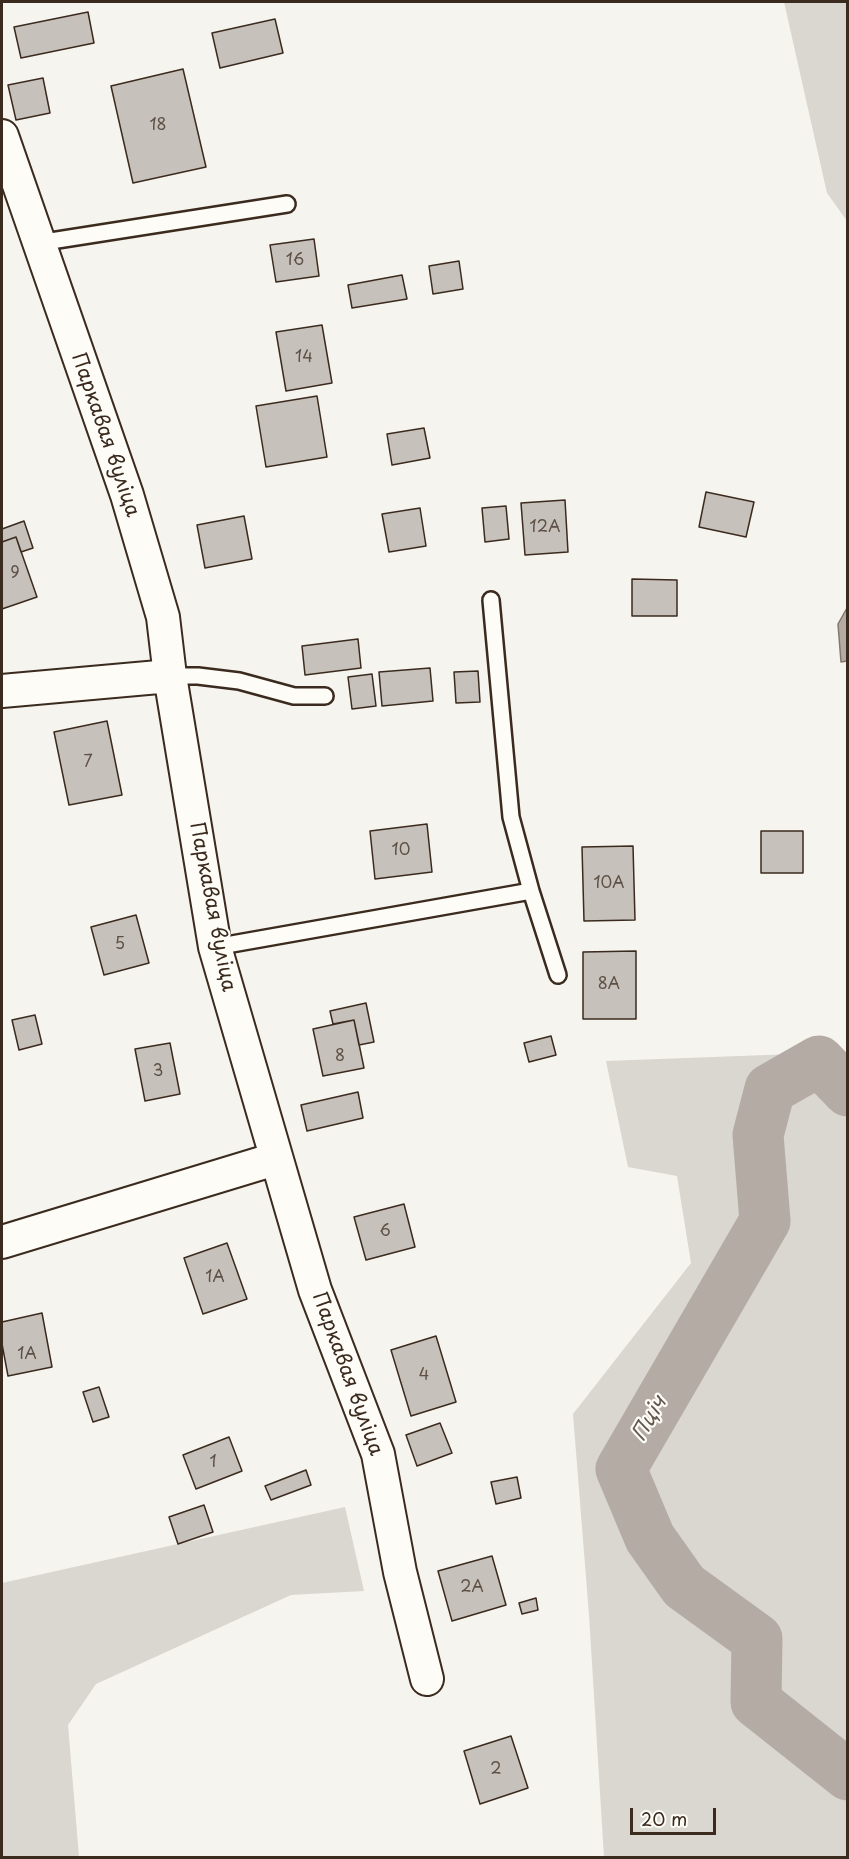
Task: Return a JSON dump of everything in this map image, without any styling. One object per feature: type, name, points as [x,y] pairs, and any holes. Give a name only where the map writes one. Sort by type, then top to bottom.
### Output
[{"type":"street","name":"Паркавая вуліца","points":[[2,136],[127,495],[163,617],[170,676],[215,947],[315,1290],[378,1454],[400,1572],[428,1678]]},
{"type":"street","points":[[2,691],[170,676]]},
{"type":"street","points":[[2,1242],[275,1159]]},
{"type":"lane","points":[[38,243],[287,204]]},
{"type":"lane","points":[[491,600],[511,817],[531,891],[558,975]]},
{"type":"lane","points":[[170,676],[198,676],[239,681],[294,696],[325,696]]},
{"type":"lane","points":[[215,947],[531,891]]},
{"type":"shaded area","points":[[784,2],[847,2],[847,221],[827,193]]},
{"type":"shaded area","points":[[847,608],[847,661],[841,662],[838,624]]},
{"type":"shaded area","points":[[847,1052],[847,1857],[604,1857],[589,1615],[573,1414],[691,1263],[677,1176],[628,1167],[606,1061]]},
{"type":"shaded area","points":[[345,1507],[364,1591],[291,1595],[96,1684],[68,1725],[79,1857],[2,1857],[2,1583]]},
{"type":"building","points":[[88,12],[94,43],[21,58],[14,27]]},
{"type":"building","points":[[275,19],[283,53],[220,68],[212,33]]},
{"type":"building","points":[[183,69],[206,167],[133,183],[111,86]]},
{"type":"building","points":[[43,78],[50,113],[16,120],[8,85]]},
{"type":"building","points":[[314,239],[319,276],[276,282],[270,245]]},
{"type":"building","points":[[459,261],[463,289],[433,294],[429,266]]},
{"type":"building","points":[[402,275],[407,299],[352,308],[348,285]]},
{"type":"building","points":[[322,325],[332,383],[286,391],[276,332]]},
{"type":"building","points":[[317,396],[327,457],[266,467],[256,406]]},
{"type":"building","points":[[424,428],[430,458],[392,465],[387,434]]},
{"type":"building","points":[[706,492],[754,502],[746,537],[699,527]]},
{"type":"building","points":[[565,500],[568,552],[525,555],[521,503]]},
{"type":"building","points":[[506,506],[509,539],[485,542],[482,508]]},
{"type":"building","points":[[420,508],[426,546],[389,552],[382,514]]},
{"type":"building","points":[[244,516],[252,559],[205,568],[197,525]]},
{"type":"building","points":[[24,521],[33,548],[21,552],[16,537],[2,542],[2,529]]},
{"type":"building","points":[[16,537],[37,597],[2,609],[2,542]]},
{"type":"building","points":[[632,579],[677,580],[677,616],[632,616]]},
{"type":"building","points":[[358,639],[361,668],[305,675],[302,646]]},
{"type":"building","points":[[430,668],[433,701],[382,706],[379,672]]},
{"type":"building","points":[[478,671],[480,702],[456,703],[454,672]]},
{"type":"building","points":[[372,674],[376,706],[352,709],[348,677]]},
{"type":"building","points":[[107,721],[122,795],[69,805],[54,732]]},
{"type":"building","points":[[427,824],[432,872],[375,879],[370,831]]},
{"type":"building","points":[[761,831],[803,831],[803,873],[761,873]]},
{"type":"building","points":[[633,846],[635,920],[584,921],[582,847]]},
{"type":"building","points":[[136,915],[149,963],[104,975],[91,927]]},
{"type":"building","points":[[636,951],[636,1019],[583,1019],[583,952]]},
{"type":"building","points":[[366,1003],[374,1042],[359,1045],[354,1020],[333,1024],[330,1011]]},
{"type":"building","points":[[35,1015],[42,1044],[19,1050],[12,1020]]},
{"type":"building","points":[[354,1020],[364,1068],[323,1076],[313,1029]]},
{"type":"building","points":[[551,1036],[556,1055],[529,1062],[524,1043]]},
{"type":"building","points":[[170,1043],[180,1094],[145,1101],[135,1049]]},
{"type":"building","points":[[358,1092],[363,1118],[307,1131],[301,1105]]},
{"type":"building","points":[[404,1204],[415,1247],[366,1260],[354,1217]]},
{"type":"building","points":[[227,1243],[247,1299],[203,1314],[184,1258]]},
{"type":"building","points":[[42,1313],[52,1367],[8,1376],[2,1344],[2,1322]]},
{"type":"building","points":[[436,1336],[456,1402],[411,1416],[391,1350]]},
{"type":"building","points":[[99,1387],[109,1417],[93,1422],[83,1392]]},
{"type":"building","points":[[440,1423],[452,1453],[417,1466],[406,1435]]},
{"type":"building","points":[[229,1437],[242,1471],[196,1489],[183,1455]]},
{"type":"building","points":[[306,1470],[311,1485],[271,1500],[265,1486]]},
{"type":"building","points":[[517,1477],[521,1498],[496,1504],[491,1482]]},
{"type":"building","points":[[204,1505],[213,1532],[178,1544],[169,1517]]},
{"type":"building","points":[[492,1556],[506,1605],[452,1621],[438,1571]]},
{"type":"building","points":[[536,1598],[538,1610],[522,1614],[519,1603]]},
{"type":"building","points":[[511,1736],[528,1788],[480,1804],[464,1751]]},
{"type":"waterway","name":"Пціч","points":[[848,1091],[819,1061],[770,1089],[758,1135],[765,1221],[621,1469],[650,1538],[684,1586],[757,1639],[756,1702],[848,1775]]}]
